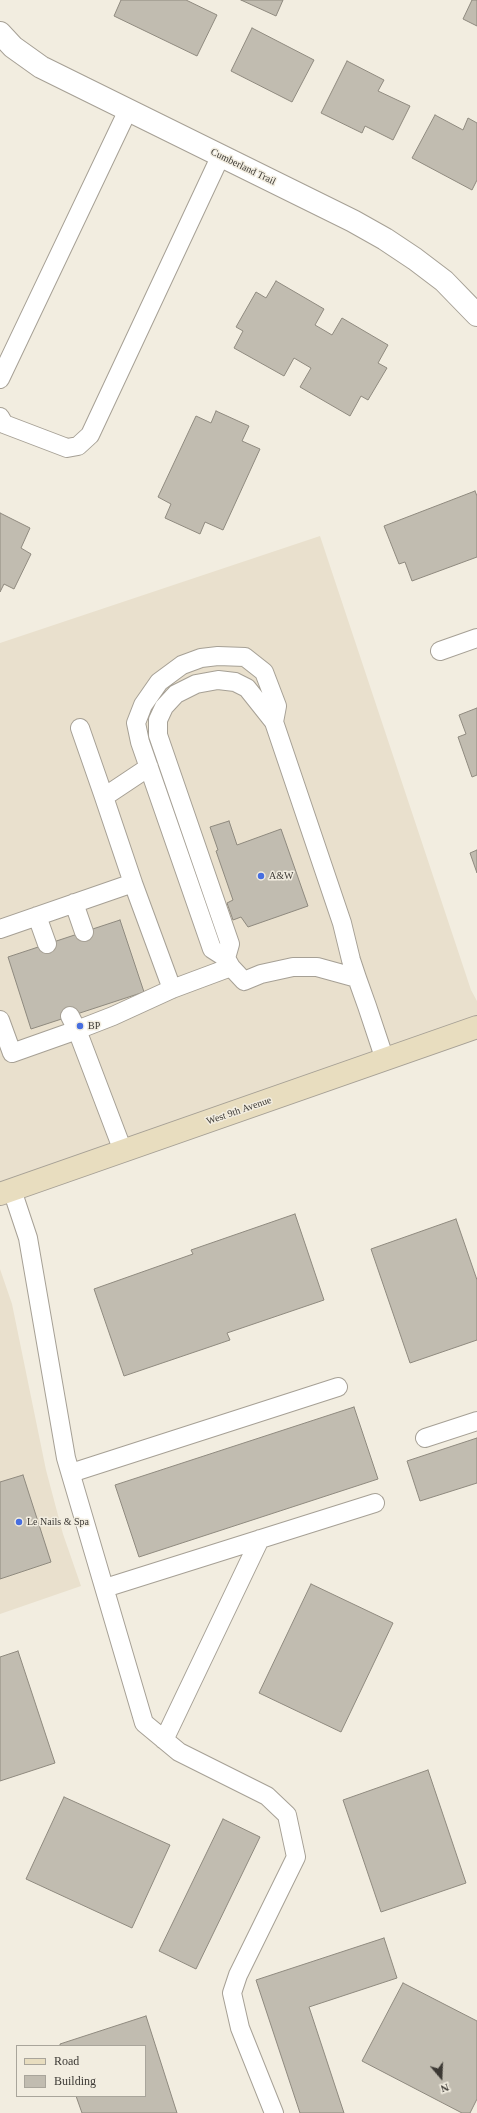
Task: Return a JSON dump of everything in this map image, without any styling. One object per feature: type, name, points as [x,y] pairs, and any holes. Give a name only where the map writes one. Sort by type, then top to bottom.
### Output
[{"type":"main road","name":"West 9th Avenue","points":[[6,1192],[477,1027]]},
{"type":"street","name":"Cumberland Trail","points":[[0,33],[13,47],[41,67],[385,239],[415,259],[444,282],[477,315]]},
{"type":"lane","points":[[0,379],[128,110]]},
{"type":"lane","points":[[0,417],[4,424],[66,448],[78,446],[90,434],[221,156]]},
{"type":"lane","points":[[440,651],[477,638]]},
{"type":"lane","points":[[274,722],[277,706],[264,672],[245,657],[218,656],[201,658],[182,665],[159,682],[143,705],[136,723],[149,767],[212,949],[228,962],[244,981],[261,974],[293,967],[317,967],[357,978]]},
{"type":"lane","points":[[228,962],[230,944],[158,735],[158,720],[164,707],[176,694],[196,684],[218,680],[234,682],[247,688],[274,722],[342,923],[351,960],[384,1060]]},
{"type":"lane","points":[[80,728],[133,883],[172,989]]},
{"type":"lane","points":[[104,797],[149,767]]},
{"type":"lane","points":[[0,929],[133,883]]},
{"type":"lane","points":[[74,903],[84,932]]},
{"type":"lane","points":[[37,916],[47,944]]},
{"type":"lane","points":[[0,1020],[12,1053],[74,1023],[172,989],[228,962]]},
{"type":"lane","points":[[74,1023],[123,1151]]},
{"type":"lane","points":[[6,1192],[28,1238],[66,1458],[144,1723],[179,1752],[267,1796],[287,1815],[296,1857],[238,1975],[232,1993],[240,2028],[274,2113]]},
{"type":"lane","points":[[71,1473],[338,1387]]},
{"type":"lane","points":[[425,1438],[477,1421]]},
{"type":"lane","points":[[105,1588],[375,1503]]},
{"type":"lane","points":[[164,1740],[260,1539]]},
{"type":"shaded area","points":[[320,536],[471,990],[477,1001],[477,1027],[0,1194],[0,643]]},
{"type":"shaded area","points":[[0,1269],[12,1304],[46,1470],[63,1534],[81,1586],[0,1614]]},
{"type":"building","points":[[121,0],[186,0],[217,15],[197,56],[114,16]]},
{"type":"building","points":[[241,0],[283,0],[276,16]]},
{"type":"building","points":[[472,0],[477,0],[477,26],[463,19]]},
{"type":"building","points":[[252,28],[314,60],[292,102],[231,71]]},
{"type":"building","points":[[347,61],[384,80],[378,91],[410,106],[393,140],[365,126],[362,133],[321,113]]},
{"type":"building","points":[[435,115],[463,130],[468,118],[477,123],[477,180],[472,190],[412,158]]},
{"type":"building","points":[[276,281],[324,309],[315,325],[332,335],[342,318],[388,345],[378,363],[387,368],[368,400],[361,396],[350,416],[300,387],[311,368],[294,358],[284,376],[234,348],[243,331],[236,327],[256,292],[266,298]]},
{"type":"building","points":[[216,411],[249,426],[242,441],[260,449],[223,530],[205,522],[200,534],[165,518],[171,504],[158,497],[196,416],[211,423]]},
{"type":"building","points":[[475,491],[477,496],[477,557],[412,581],[405,562],[399,564],[384,526]]},
{"type":"building","points":[[0,513],[30,528],[21,548],[31,554],[14,589],[4,584],[0,592]]},
{"type":"building","points":[[477,708],[477,775],[472,777],[458,737],[466,734],[459,715]]},
{"type":"building","name":"A&W","points":[[229,821],[237,845],[281,829],[308,906],[248,927],[241,917],[233,920],[227,903],[233,900],[216,851],[218,850],[210,827]]},
{"type":"building","points":[[477,850],[477,873],[470,853]]},
{"type":"building","points":[[120,920],[144,992],[31,1029],[8,957]]},
{"type":"building","points":[[295,1214],[324,1300],[227,1333],[230,1340],[124,1376],[94,1289],[193,1254],[191,1250]]},
{"type":"building","points":[[456,1219],[477,1280],[477,1340],[410,1363],[371,1249]]},
{"type":"building","points":[[354,1407],[378,1479],[139,1557],[115,1485]]},
{"type":"building","points":[[477,1438],[477,1483],[420,1501],[407,1461]]},
{"type":"building","name":"Le Nails & Spa","points":[[23,1475],[51,1562],[0,1579],[0,1482]]},
{"type":"building","points":[[311,1584],[393,1623],[341,1732],[259,1693]]},
{"type":"building","points":[[18,1651],[55,1763],[0,1781],[0,1657]]},
{"type":"building","points":[[428,1770],[466,1883],[381,1912],[343,1800]]},
{"type":"building","points":[[64,1797],[170,1845],[132,1928],[26,1879]]},
{"type":"building","points":[[223,1819],[260,1837],[196,1969],[159,1951]]},
{"type":"building","points":[[384,1938],[397,1978],[309,2007],[344,2113],[300,2113],[256,1980]]},
{"type":"building","points":[[403,1983],[477,2021],[477,2099],[470,2113],[462,2113],[362,2061]]},
{"type":"building","points":[[146,2016],[177,2113],[82,2113],[76,2097],[146,2097],[146,2045],[60,2044]]},
{"type":"place","name":"A&W","points":[[261,876]]},
{"type":"place","name":"BP","points":[[80,1026]]},
{"type":"place","name":"Le Nails & Spa","points":[[19,1522]]}]
